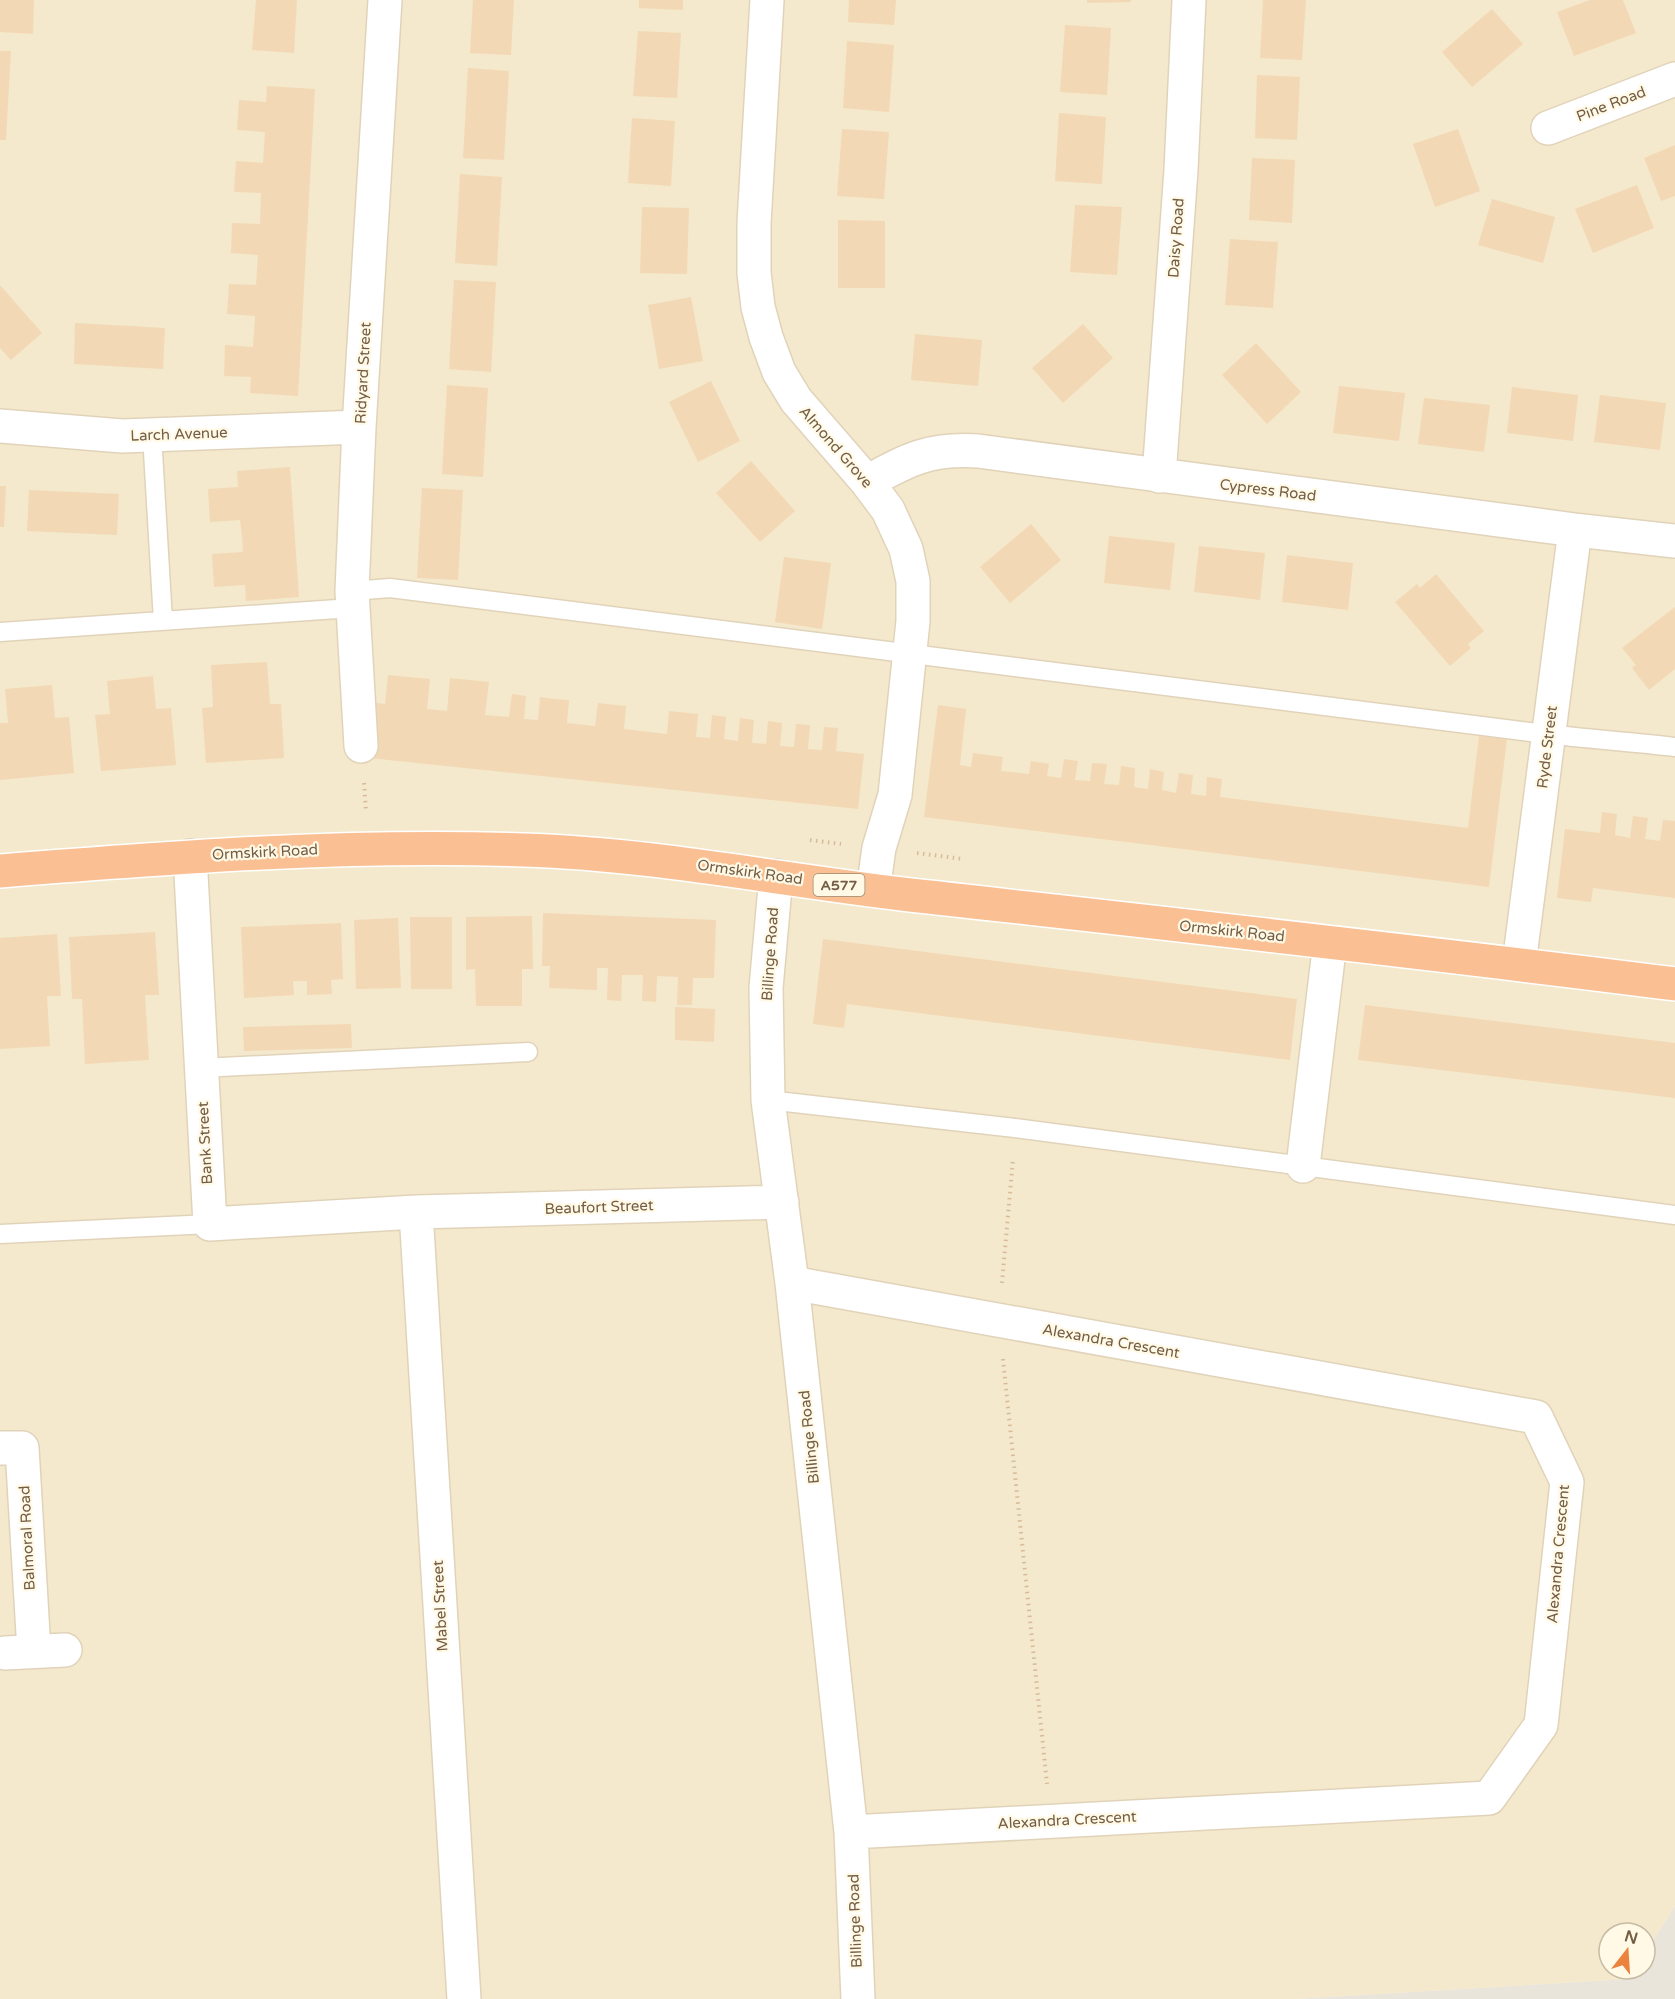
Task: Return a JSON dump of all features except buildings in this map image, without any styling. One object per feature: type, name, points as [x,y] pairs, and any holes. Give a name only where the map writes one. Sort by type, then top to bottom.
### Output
[{"type":"highway","name":"Ormskirk Road","points":[[0,870],[272,851],[424,847],[528,850],[659,860],[873,890],[1675,984]]},
{"type":"street","name":"Ridyard Street","points":[[361,746],[352,600],[359,428],[385,0]]},
{"type":"street","name":"Almond Grove","points":[[767,0],[754,223],[754,273],[758,307],[779,372],[796,400],[867,482],[888,510],[906,549],[913,581],[913,621],[895,795],[879,848],[873,890]]},
{"type":"street","name":"Daisy Road","points":[[1159,476],[1181,170],[1189,0]]},
{"type":"street","name":"Pine Road","points":[[1548,128],[1675,79]]},
{"type":"street","name":"Larch Avenue","points":[[0,426],[122,436],[359,428]]},
{"type":"street","name":"Cypress Road","points":[[867,482],[902,463],[940,451],[958,450],[1675,541]]},
{"type":"street","name":"Ryde Street","points":[[1519,964],[1575,530]]},
{"type":"street","name":"Bank Street","points":[[190,856],[210,1224]]},
{"type":"street","name":"Billinge Road","points":[[776,876],[766,988],[768,1100],[792,1283],[851,1832],[858,1999]]},
{"type":"street","points":[[1303,1166],[1330,942]]},
{"type":"street","name":"Beaufort Street","points":[[416,1212],[782,1202]]},
{"type":"street","points":[[210,1224],[416,1212]]},
{"type":"street","name":"Mabel Street","points":[[416,1212],[464,1999]]},
{"type":"street","name":"Alexandra Crescent","points":[[792,1283],[1536,1417],[1567,1482],[1541,1725],[1489,1798],[851,1832]]},
{"type":"street","name":"Balmoral Road","points":[[0,1448],[22,1448],[34,1651]]},
{"type":"lane","points":[[152,435],[163,621]]},
{"type":"lane","points":[[0,632],[163,621],[352,600],[390,588],[909,656],[1441,719],[1549,734],[1675,747]]},
{"type":"lane","points":[[201,1068],[528,1052]]},
{"type":"lane","points":[[768,1100],[1016,1128],[1675,1215]]},
{"type":"lane","points":[[0,1234],[210,1224]]},
{"type":"path","points":[[1016,1128],[999,1321],[1051,1821]]},
{"type":"shaded area","points":[[0,0],[1675,0],[1675,1906],[1657,1934],[1657,1921],[1597,1921],[1597,1981],[1294,1999],[0,1999]]},
{"type":"shaded area","points":[[1675,1906],[1675,1999],[1294,1999],[1597,1981],[1657,1981],[1657,1934]]}]
